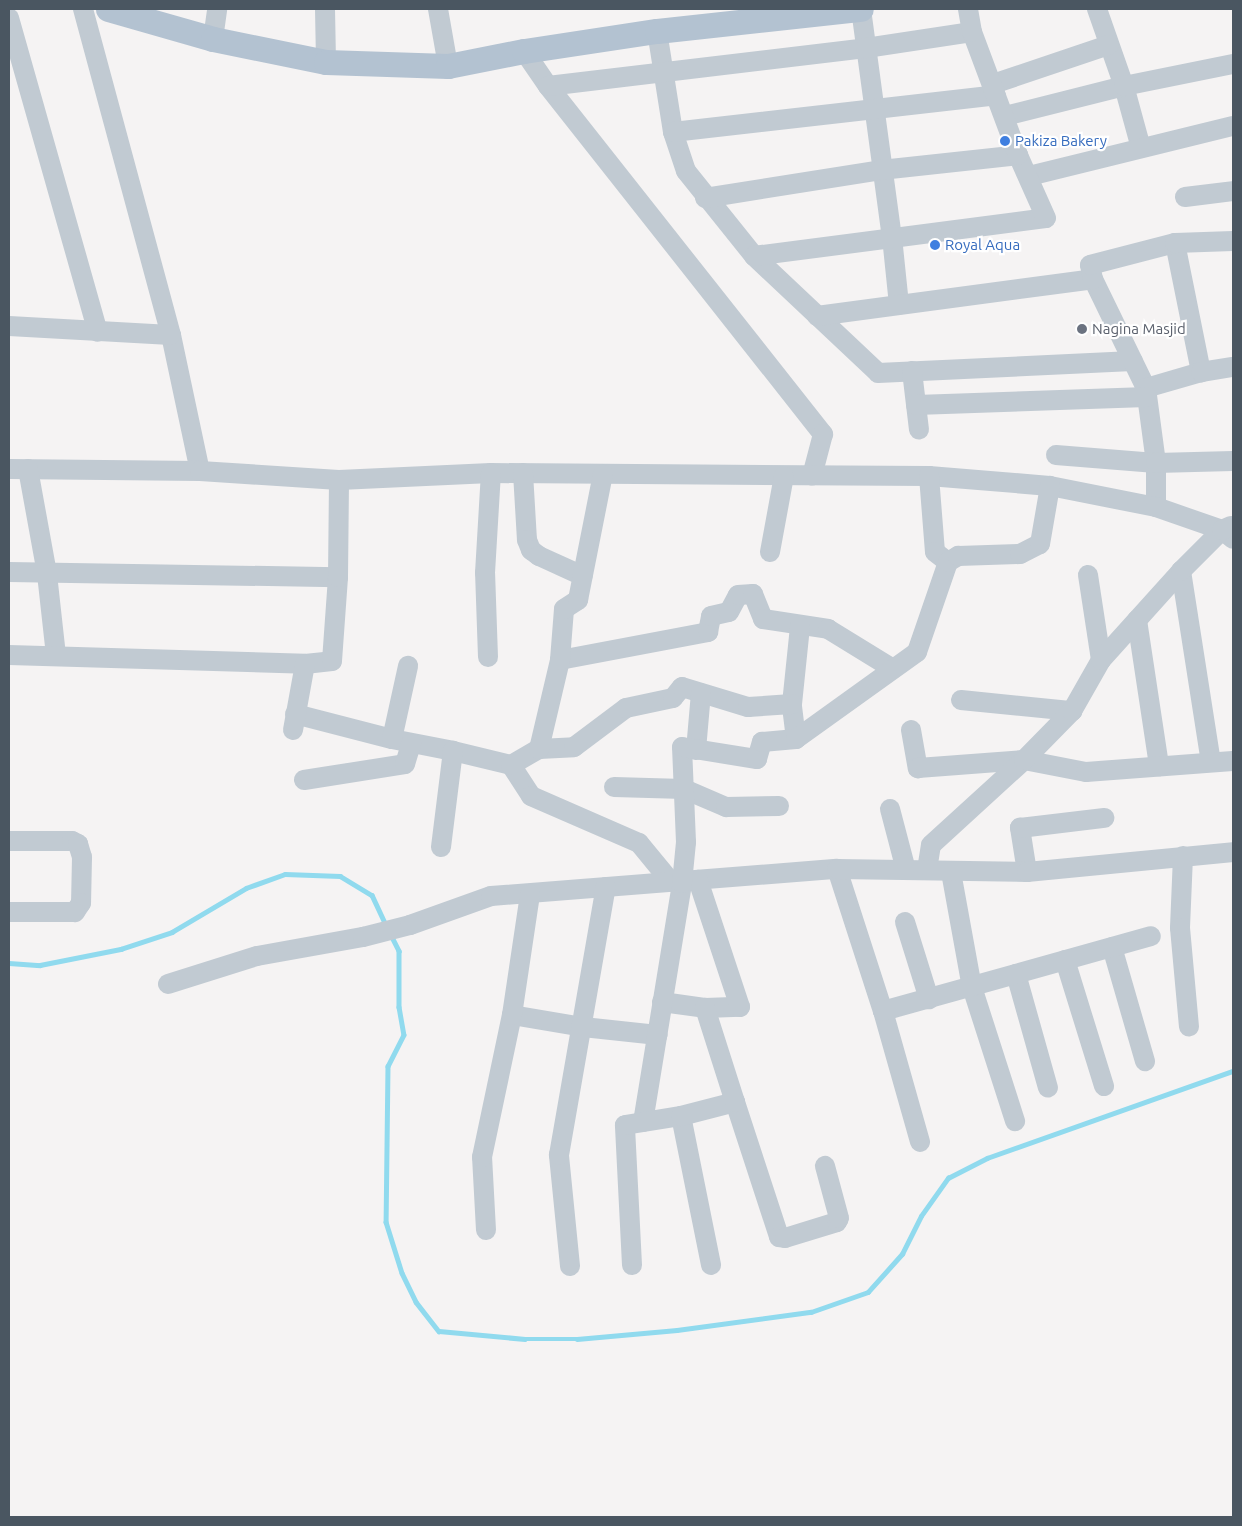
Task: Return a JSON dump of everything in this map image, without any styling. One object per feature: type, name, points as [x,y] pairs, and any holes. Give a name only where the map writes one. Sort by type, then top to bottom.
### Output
[{"type":"main road","points":[[118,10],[213,39],[326,62],[448,66],[524,51],[657,31],[709,17],[861,9]]},
{"type":"street","points":[[83,9],[171,334],[200,471]]},
{"type":"street","points":[[213,39],[217,9]]},
{"type":"street","points":[[325,9],[326,62]]},
{"type":"street","points":[[438,9],[448,66]]},
{"type":"street","points":[[861,9],[881,170],[892,237],[899,305]]},
{"type":"street","points":[[754,256],[1046,218],[1018,154],[972,32],[968,9]]},
{"type":"street","points":[[1097,9],[1124,86],[1142,148]]},
{"type":"street","points":[[9,18],[98,332]]},
{"type":"street","points":[[657,31],[673,132],[686,171],[754,256],[878,372],[1133,362]]},
{"type":"street","points":[[548,86],[866,48],[972,32]]},
{"type":"street","points":[[673,132],[874,108],[994,89],[1109,45]]},
{"type":"street","points":[[524,51],[548,86],[823,434],[812,476]]},
{"type":"street","points":[[1005,116],[1124,86],[1233,64]]},
{"type":"street","points":[[1029,176],[1233,126]]},
{"type":"street","points":[[706,198],[881,170],[1018,154]]},
{"type":"street","points":[[1185,197],[1233,191]]},
{"type":"street","points":[[1156,507],[1156,463],[1147,393],[1093,279],[1090,265],[1175,243],[1233,241]]},
{"type":"street","points":[[1175,243],[1201,372]]},
{"type":"street","points":[[817,316],[1093,279]]},
{"type":"street","points":[[9,326],[98,332],[171,334]]},
{"type":"street","points":[[916,405],[1147,393],[1201,372],[1233,367]]},
{"type":"street","points":[[912,371],[919,430]]},
{"type":"street","points":[[1056,455],[1156,463],[1233,461]]},
{"type":"street","points":[[56,656],[47,574],[18,469],[200,471],[339,480],[491,474],[929,476],[1050,486],[1156,507],[1230,531]]},
{"type":"street","points":[[488,657],[485,573],[491,474]]},
{"type":"street","points":[[523,474],[527,540],[531,550],[583,576]]},
{"type":"street","points":[[539,749],[560,660],[564,609],[578,600],[603,474]]},
{"type":"street","points":[[770,552],[784,476]]},
{"type":"street","points":[[929,476],[935,552],[948,562]]},
{"type":"street","points":[[9,655],[305,664],[332,661],[338,578],[339,480]]},
{"type":"street","points":[[643,1122],[684,881],[686,842],[682,748],[757,759],[762,742],[796,739],[917,652],[948,562],[958,556],[1020,554],[1040,544],[1050,486]]},
{"type":"street","points":[[927,870],[930,845],[1024,760],[1072,711],[1101,660],[1181,571],[1230,531]]},
{"type":"street","points":[[1181,571],[1211,762]]},
{"type":"street","points":[[9,572],[338,578]]},
{"type":"street","points":[[1088,575],[1101,660]]},
{"type":"street","points":[[560,660],[708,632],[711,616],[729,612],[738,595],[754,594],[763,619],[828,629],[893,669]]},
{"type":"street","points":[[1137,620],[1159,766]]},
{"type":"street","points":[[796,739],[792,704],[800,626]]},
{"type":"street","points":[[305,664],[294,722],[453,751],[511,765],[539,749],[574,748],[626,708],[673,698],[682,687],[748,706],[792,704]]},
{"type":"street","points":[[304,780],[405,764],[401,742],[408,666]]},
{"type":"street","points":[[696,750],[701,693]]},
{"type":"street","points":[[962,700],[1072,711]]},
{"type":"street","points":[[911,730],[918,768],[1024,760],[1086,772],[1233,761]]},
{"type":"street","points":[[441,847],[453,751]]},
{"type":"street","points":[[511,765],[531,796],[639,844],[684,881],[740,1007],[705,1008],[662,1002]]},
{"type":"street","points":[[614,787],[684,789],[726,807],[779,806]]},
{"type":"street","points":[[890,809],[906,870]]},
{"type":"street","points":[[1027,872],[1020,828],[1104,818]]},
{"type":"street","points":[[9,841],[72,841],[78,844],[82,857],[81,903],[76,912],[9,912]]},
{"type":"street","points":[[168,984],[257,956],[405,926],[491,896],[837,870],[1027,872],[1233,852]]},
{"type":"street","points":[[1183,856],[1180,928],[1189,1026]]},
{"type":"street","points":[[837,870],[883,1011],[920,1142]]},
{"type":"street","points":[[951,872],[972,987],[1015,1121]]},
{"type":"street","points":[[570,1266],[560,1155],[606,887]]},
{"type":"street","points":[[486,1230],[482,1157],[512,1015],[530,894]]},
{"type":"street","points":[[905,922],[929,999]]},
{"type":"street","points":[[883,1011],[1151,936]]},
{"type":"street","points":[[1112,947],[1145,1061]]},
{"type":"street","points":[[1065,960],[1104,1086]]},
{"type":"street","points":[[1016,974],[1048,1088]]},
{"type":"street","points":[[705,1008],[779,1237],[784,1238],[837,1222],[839,1218],[825,1166]]},
{"type":"street","points":[[512,1015],[583,1027],[658,1035]]},
{"type":"street","points":[[632,1265],[625,1125],[681,1116],[735,1102]]},
{"type":"street","points":[[681,1116],[711,1265]]},
{"type":"waterway","points":[[9,963],[40,965],[121,949],[172,932],[246,888],[285,874],[340,876],[372,895],[386,925]]},
{"type":"waterway","points":[[391,935],[399,951],[399,1007],[404,1035],[388,1066],[386,1222],[402,1273],[416,1302],[439,1331],[525,1339],[577,1339],[677,1330],[811,1312],[868,1292],[902,1254],[921,1216],[948,1178],[987,1158],[1233,1071]]},
{"type":"place","name":"Pakiza Bakery","points":[[1005,141]]},
{"type":"place","name":"Royal Aqua","points":[[935,245]]},
{"type":"place","name":"Nagina Masjid","points":[[1082,329]]}]
